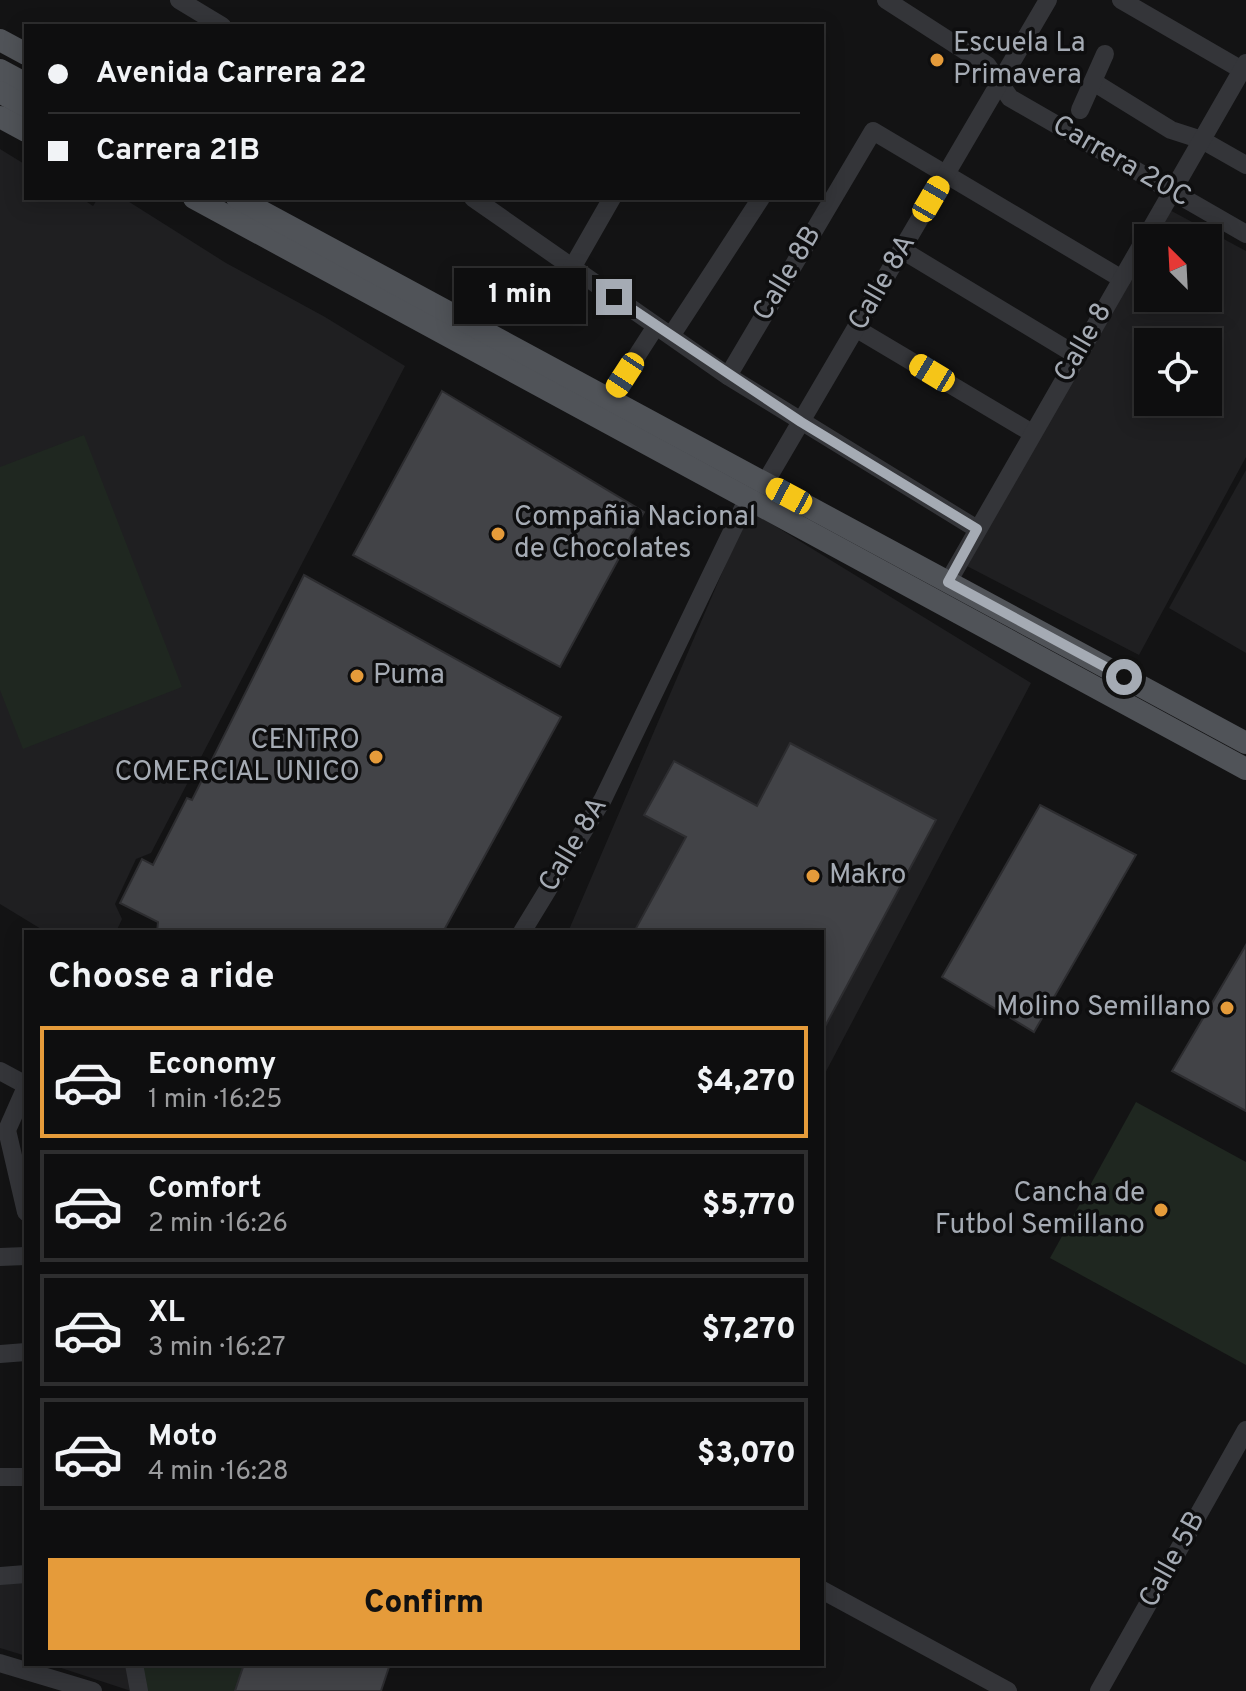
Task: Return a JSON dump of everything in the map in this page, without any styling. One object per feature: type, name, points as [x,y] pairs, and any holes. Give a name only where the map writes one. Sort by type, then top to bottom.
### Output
[{"type":"main road","points":[[0,40],[24,53]]},
{"type":"main road","points":[[0,70],[24,83]]},
{"type":"main road","points":[[0,92],[24,106]]},
{"type":"main road","points":[[0,117],[24,130]]},
{"type":"main road","points":[[198,200],[756,491],[1246,769]]},
{"type":"main road","points":[[241,200],[609,399],[756,491],[948,582],[1246,743]]},
{"type":"street","points":[[179,0],[219,24]]},
{"type":"street","name":"Carrera 20C","points":[[886,0],[987,65],[1010,98],[1246,234]]},
{"type":"street","name":"Calle 8A","points":[[523,930],[603,799],[756,491],[857,329],[1048,0]]},
{"type":"street","points":[[1121,0],[1244,67]]},
{"type":"street","points":[[1080,110],[1095,83],[1105,54]]},
{"type":"street","name":"Calle 8","points":[[948,582],[1244,67]]},
{"type":"street","points":[[1095,83],[1171,130],[1202,140],[1246,165]]},
{"type":"street","name":"Calle 8B","points":[[728,376],[873,131],[946,174]]},
{"type":"street","points":[[946,174],[1122,279]]},
{"type":"street","points":[[476,200],[728,376],[977,529]]},
{"type":"street","points":[[572,268],[611,200]]},
{"type":"street","points":[[609,399],[760,200]]},
{"type":"street","points":[[902,250],[1076,355]]},
{"type":"street","points":[[857,329],[1032,433]]},
{"type":"street","points":[[0,1071],[24,1085]]},
{"type":"street","points":[[24,1090],[4,1129],[6,1156],[24,1206]]},
{"type":"street","points":[[0,1257],[24,1256]]},
{"type":"street","points":[[0,1354],[24,1352]]},
{"type":"street","name":"Calle 5B","points":[[1099,1691],[1246,1430]]},
{"type":"street","points":[[0,1477],[24,1477]]},
{"type":"street","points":[[0,1576],[24,1574]]},
{"type":"street","points":[[824,1591],[1008,1691]]},
{"type":"street","points":[[0,1663],[64,1686],[93,1691]]},
{"type":"street","points":[[134,1666],[139,1691]]},
{"type":"shaded area","points":[[0,149],[24,164],[24,200],[84,200],[93,206],[97,200],[126,200],[226,263],[325,317],[405,366],[151,853],[136,859],[115,904],[122,919],[117,930],[43,930],[0,904]]},
{"type":"shaded area","points":[[1166,208],[1196,224],[1157,224]]},
{"type":"shaded area","points":[[1222,238],[1246,251],[1246,457],[1139,655],[963,564],[1134,265],[1134,312],[1222,312]]},
{"type":"shaded area","points":[[84,435],[182,687],[23,749],[0,690],[0,467]]},
{"type":"shaded area","points":[[1246,470],[1246,653],[1169,608]]},
{"type":"shaded area","points":[[749,510],[1031,683],[824,1075],[824,930],[569,930]]},
{"type":"shaded area","name":"Cancha de Futbol Semillano","points":[[1136,1102],[1246,1162],[1246,1365],[1050,1258]]},
{"type":"shaded area","points":[[24,1573],[24,1655],[0,1648],[0,1574]]},
{"type":"shaded area","points":[[55,1666],[132,1666],[131,1691]]},
{"type":"shaded area","points":[[133,1666],[243,1666],[235,1691],[139,1691]]},
{"type":"building","name":"Compañia Nacional de Chocolates","points":[[442,391],[644,512],[560,667],[353,555]]},
{"type":"building","name":"CENTRO COMERCIAL UNICO","points":[[304,575],[561,717],[444,930],[157,930],[158,922],[120,903],[142,859],[153,865],[187,798],[192,800]]},
{"type":"building","name":"Makro","points":[[790,743],[936,820],[824,1028],[824,930],[635,930],[686,837],[644,815],[674,761],[757,806]]},
{"type":"building","points":[[1040,805],[1136,855],[1034,1032],[942,977]]},
{"type":"building","name":"Molino Semillano","points":[[1246,945],[1246,1111],[1172,1071]]},
{"type":"building","points":[[243,1666],[389,1666],[381,1691],[235,1691]]},
{"type":"place","name":"Escuela La Primavera","points":[[937,60]]},
{"type":"place","name":"Compañia Nacional de Chocolates","points":[[498,534]]},
{"type":"place","name":"Puma","points":[[357,676]]},
{"type":"place","name":"CENTRO COMERCIAL UNICO","points":[[376,757]]},
{"type":"place","name":"Makro","points":[[813,876]]},
{"type":"place","name":"Molino Semillano","points":[[1227,1008]]},
{"type":"place","name":"Cancha de Futbol Semillano","points":[[1161,1210]]},
{"type":"route","points":[[614,297],[728,376],[977,529],[948,582],[1124,677]]}]
